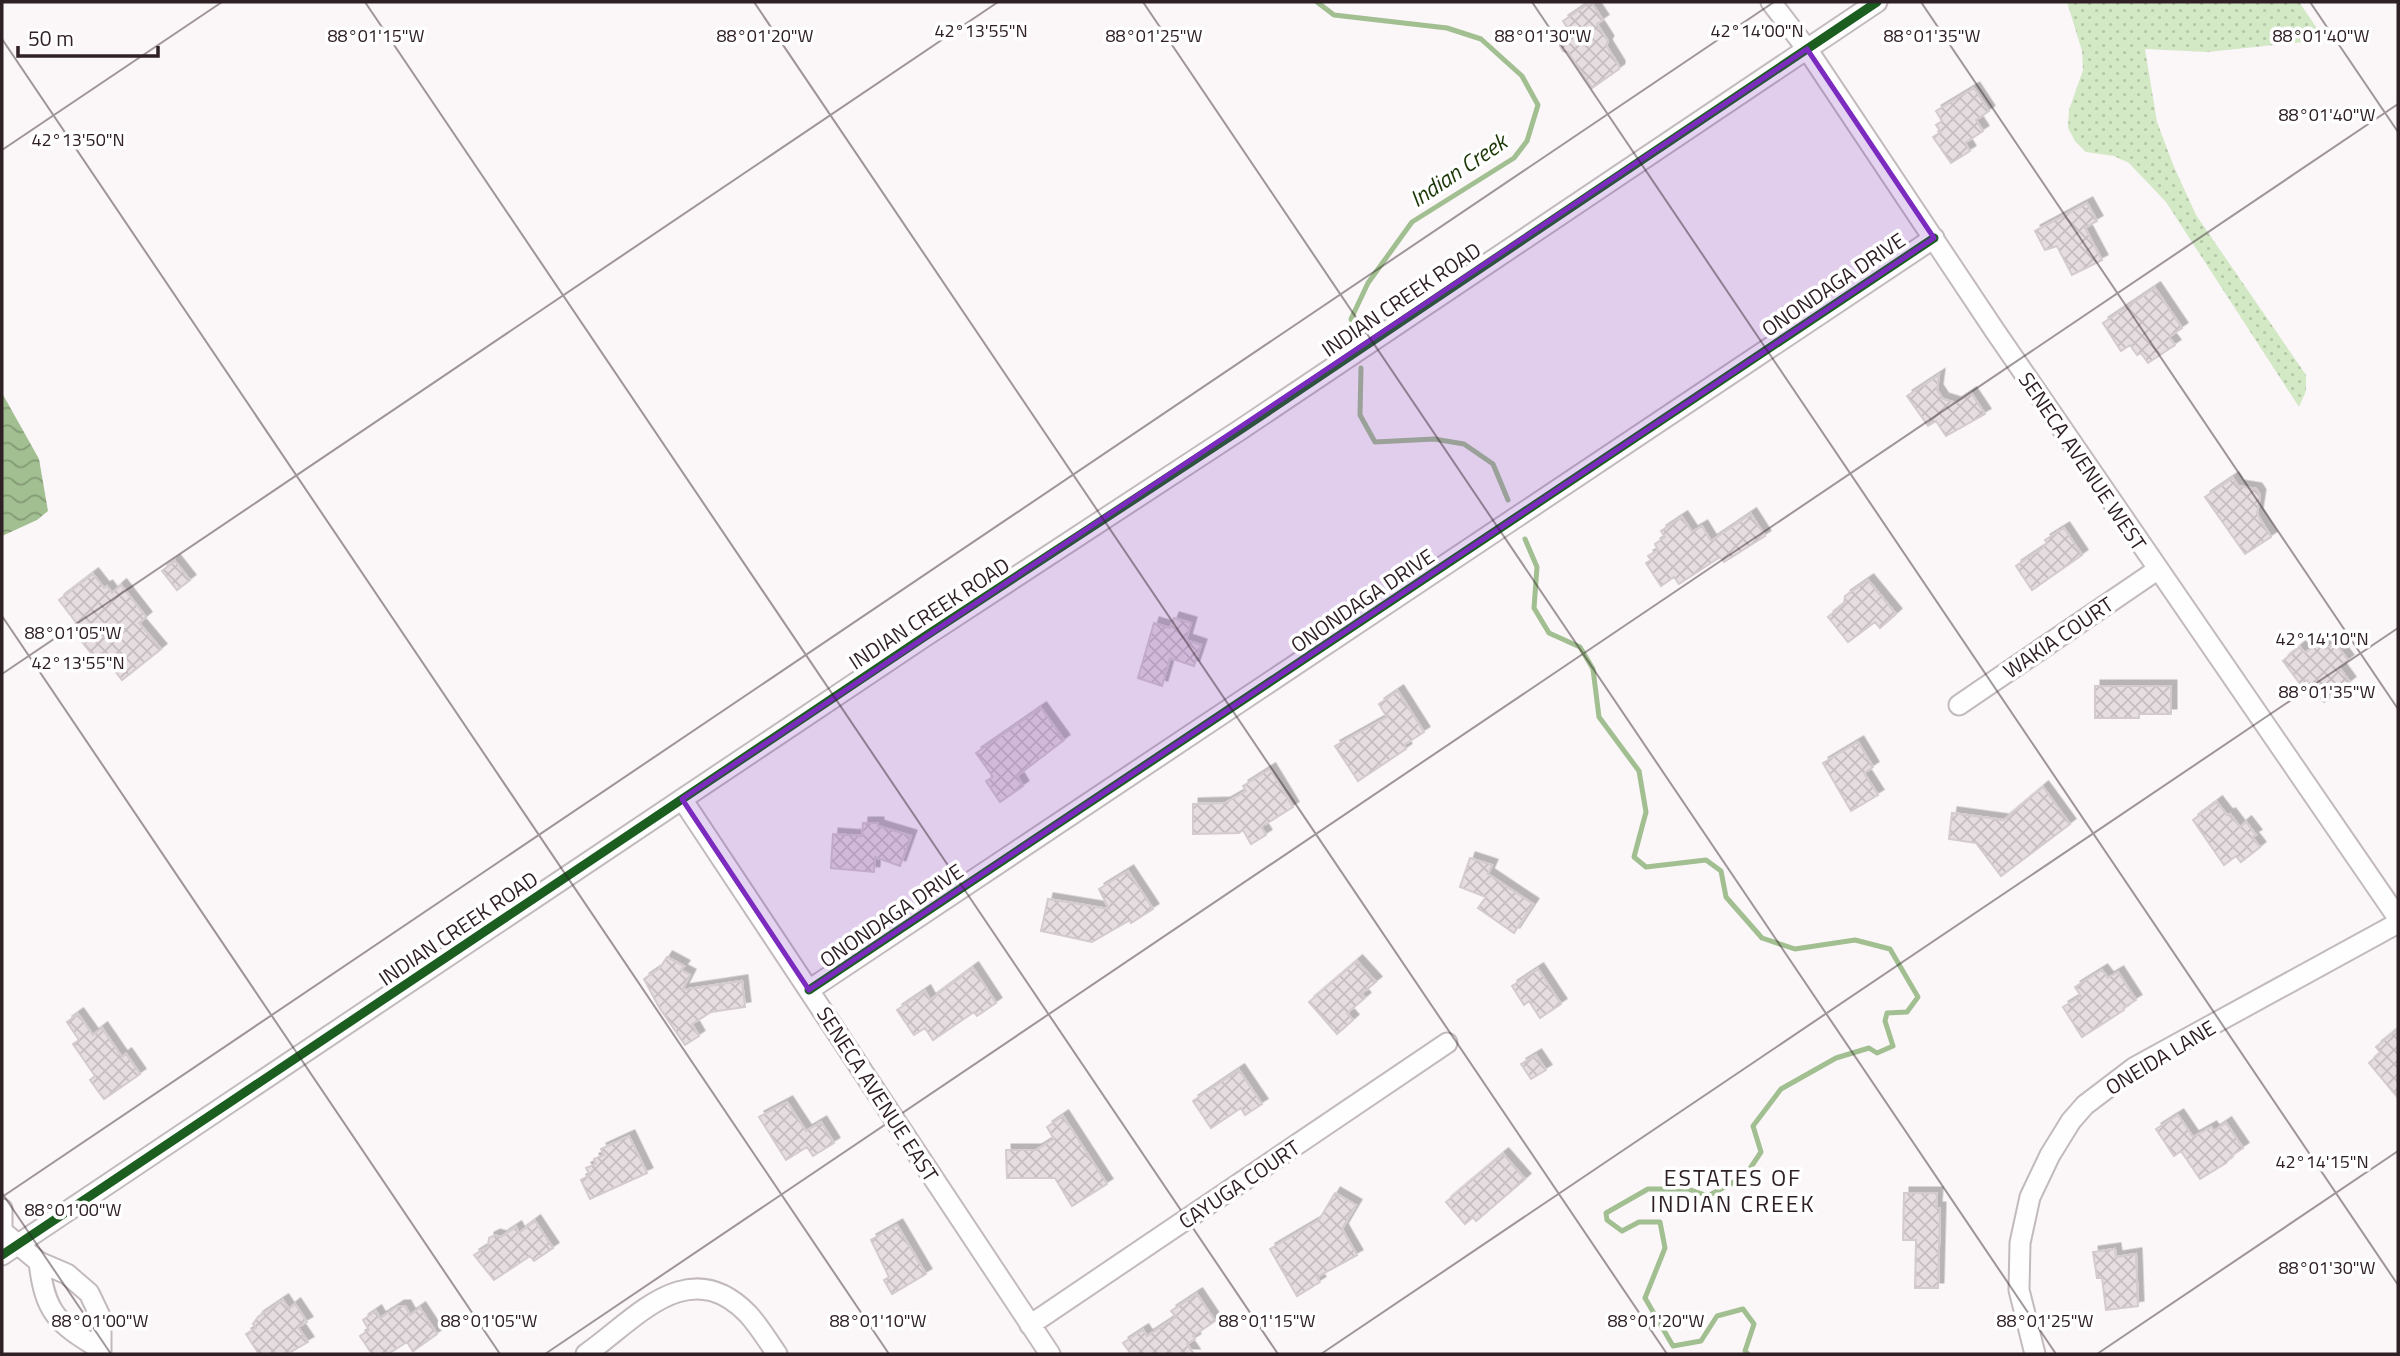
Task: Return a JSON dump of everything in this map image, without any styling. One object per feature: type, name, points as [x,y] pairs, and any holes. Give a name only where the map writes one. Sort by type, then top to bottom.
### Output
[{"type":"street","name":"SENECA AVENUE WEST","points":[[1771,2],[1807,49],[2157,570],[2398,918]]},
{"type":"street","name":"INDIAN CREEK ROAD","points":[[10,1250],[1877,2]]},
{"type":"street","name":"ONONDAGA DRIVE","points":[[809,990],[1934,238]]},
{"type":"street","name":"WAKIA COURT","points":[[1959,705],[2157,570]]},
{"type":"street","name":"SENECA AVENUE EAST","points":[[682,799],[1050,1354]]},
{"type":"street","name":"ONEIDA LANE","points":[[2035,1354],[2019,1290],[2020,1243],[2030,1197],[2050,1155],[2071,1121],[2085,1105],[2135,1067],[2398,923]]},
{"type":"street","name":"CAYUGA COURT","points":[[1030,1325],[1447,1043]]},
{"type":"street","points":[[2,1209],[2,1231],[10,1250],[67,1273],[89,1293],[101,1318],[100,1352]]},
{"type":"street","points":[[39,1262],[42,1286],[52,1314],[100,1352]]},
{"type":"street","points":[[586,1354],[666,1294],[696,1289],[718,1294],[738,1305],[751,1317],[776,1354]]},
{"type":"highlighted area","points":[[1807,49],[1934,238],[809,990],[682,799]]},
{"type":"shaded area","points":[[2067,2],[2299,2],[2323,37],[2313,41],[2208,52],[2145,49],[2157,122],[2174,167],[2196,215],[2306,375],[2306,391],[2299,407],[2166,202],[2129,163],[2114,156],[2086,152],[2075,141],[2068,128],[2069,110],[2083,70],[2082,51]]},
{"type":"water","points":[[2,393],[39,459],[48,511],[37,520],[2,536]]},
{"type":"building","points":[[1591,2],[1603,20],[1597,24],[1619,66],[1619,69],[1592,88],[1568,52],[1563,51],[1560,46],[1561,40],[1571,34],[1563,21]]},
{"type":"building","points":[[1974,88],[1989,111],[1976,120],[1983,131],[1965,143],[1970,151],[1951,163],[1933,137],[1941,132],[1936,125],[1942,121],[1936,111]]},
{"type":"building","points":[[2087,203],[2097,221],[2085,228],[2102,260],[2072,275],[2057,246],[2045,250],[2035,231]]},
{"type":"building","points":[[2155,288],[2182,328],[2169,337],[2175,345],[2148,363],[2141,353],[2137,355],[2130,345],[2121,351],[2103,323]]},
{"type":"building","points":[[1939,375],[1937,390],[1943,399],[1956,403],[1971,393],[1985,414],[1946,436],[1936,421],[1928,426],[1907,396]]},
{"type":"building","points":[[2233,478],[2238,486],[2256,489],[2260,495],[2257,514],[2271,537],[2245,554],[2205,497]]},
{"type":"building","points":[[1751,514],[1765,536],[1724,562],[1720,557],[1679,584],[1674,577],[1661,586],[1646,563],[1651,560],[1648,556],[1658,550],[1655,544],[1665,537],[1661,531],[1682,517],[1692,532],[1702,526],[1711,541]]},
{"type":"building","points":[[2064,528],[2082,555],[2032,590],[2016,566],[2044,547],[2047,543],[2045,540]]},
{"type":"building","points":[[175,561],[190,580],[177,590],[162,571]]},
{"type":"building","points":[[93,574],[104,588],[107,586],[112,593],[121,585],[146,617],[139,623],[161,649],[122,680],[101,653],[95,658],[79,638],[84,633],[59,600]]},
{"type":"building","points":[[1868,580],[1896,614],[1880,628],[1875,622],[1848,642],[1828,617],[1844,604],[1845,596]]},
{"type":"building","points":[[1174,618],[1191,623],[1186,640],[1201,645],[1194,666],[1170,658],[1162,686],[1138,678],[1154,623],[1170,628]]},
{"type":"building","points":[[2320,642],[2326,649],[2335,643],[2348,660],[2339,667],[2350,682],[2324,702],[2307,680],[2301,685],[2283,661],[2300,647],[2305,653]]},
{"type":"building","points":[[2095,686],[2171,686],[2171,714],[2139,714],[2139,718],[2095,718]]},
{"type":"building","points":[[1398,691],[1424,732],[1404,745],[1406,749],[1358,781],[1335,746],[1387,717],[1379,704]]},
{"type":"building","points":[[1041,708],[1064,740],[1017,776],[1023,786],[1000,802],[986,781],[993,777],[976,753]]},
{"type":"building","points":[[1858,742],[1873,767],[1864,773],[1878,795],[1851,811],[1823,763]]},
{"type":"building","points":[[1270,769],[1293,807],[1261,827],[1266,835],[1251,844],[1243,830],[1239,833],[1193,834],[1193,804],[1225,803],[1246,791],[1243,786]]},
{"type":"building","points":[[2043,787],[2070,824],[2001,876],[1976,843],[1949,839],[1952,813],[2004,820]]},
{"type":"building","points":[[2217,802],[2240,827],[2246,822],[2256,835],[2252,837],[2260,847],[2241,862],[2236,856],[2224,865],[2193,820]]},
{"type":"building","points":[[863,823],[878,823],[878,826],[911,836],[900,866],[875,857],[874,872],[831,868],[833,834],[862,836]]},
{"type":"building","points":[[1470,858],[1492,865],[1488,874],[1533,904],[1514,933],[1478,908],[1486,897],[1460,887]]},
{"type":"building","points":[[1128,871],[1153,909],[1092,942],[1041,931],[1048,899],[1109,909],[1099,889]]},
{"type":"building","points":[[667,957],[684,966],[681,970],[690,975],[682,990],[742,981],[745,1007],[711,1012],[692,1024],[699,1036],[685,1045],[644,979],[660,968]]},
{"type":"building","points":[[1357,961],[1376,982],[1361,994],[1365,998],[1347,1013],[1353,1020],[1337,1034],[1309,1002]]},
{"type":"building","points":[[973,968],[996,1003],[977,1016],[974,1012],[933,1040],[925,1028],[914,1035],[897,1010],[925,991],[930,1000]]},
{"type":"building","points":[[1538,969],[1561,1004],[1540,1018],[1529,1001],[1524,1005],[1512,986]]},
{"type":"building","points":[[2102,970],[2108,978],[2118,972],[2136,1000],[2082,1037],[2063,1007],[2081,996],[2075,987]]},
{"type":"building","points":[[78,1014],[93,1035],[102,1028],[122,1057],[126,1054],[140,1074],[104,1099],[90,1080],[95,1076],[73,1044],[79,1040],[67,1022]]},
{"type":"building","points":[[2398,1029],[2398,1098],[2369,1063],[2381,1053],[2376,1047]]},
{"type":"building","points":[[1536,1055],[1546,1070],[1531,1079],[1521,1064]]},
{"type":"building","points":[[1239,1070],[1262,1104],[1245,1115],[1241,1108],[1211,1128],[1193,1101]]},
{"type":"building","points":[[787,1102],[806,1131],[821,1122],[834,1143],[813,1156],[807,1147],[786,1160],[759,1117]]},
{"type":"building","points":[[2178,1115],[2193,1137],[2211,1127],[2214,1131],[2226,1123],[2243,1148],[2226,1163],[2200,1179],[2181,1151],[2174,1156],[2156,1129]]},
{"type":"building","points":[[1063,1116],[1107,1184],[1072,1206],[1055,1178],[1007,1178],[1006,1150],[1036,1150],[1054,1139],[1047,1127]]},
{"type":"building","points":[[629,1136],[647,1173],[590,1199],[581,1180],[590,1175],[586,1168],[596,1164],[594,1159],[604,1155],[601,1149]]},
{"type":"building","points":[[1503,1154],[1525,1179],[1476,1221],[1473,1217],[1465,1224],[1446,1202]]},
{"type":"building","points":[[1335,1193],[1356,1205],[1342,1229],[1357,1255],[1317,1277],[1320,1282],[1297,1296],[1270,1249],[1319,1220]]},
{"type":"building","points":[[1904,1193],[1937,1193],[1936,1208],[1940,1208],[1938,1288],[1915,1288],[1916,1240],[1903,1240]]},
{"type":"building","points":[[535,1221],[553,1248],[534,1261],[530,1256],[494,1280],[474,1255],[488,1246],[489,1238],[495,1235],[501,1237],[516,1227],[519,1233]]},
{"type":"building","points":[[897,1225],[926,1274],[892,1294],[884,1280],[889,1277],[871,1240]]},
{"type":"building","points":[[2115,1249],[2116,1257],[2136,1254],[2138,1306],[2106,1310],[2102,1278],[2097,1278],[2093,1252]]},
{"type":"building","points":[[1197,1294],[1215,1321],[1193,1336],[1195,1339],[1187,1344],[1194,1354],[1131,1354],[1123,1343],[1143,1330],[1147,1336],[1176,1317],[1171,1311]]},
{"type":"building","points":[[283,1300],[289,1309],[295,1304],[307,1322],[298,1327],[308,1342],[287,1354],[259,1354],[246,1334],[256,1328],[253,1324],[258,1317]]},
{"type":"building","points":[[399,1306],[405,1306],[410,1315],[420,1308],[437,1334],[413,1351],[407,1342],[388,1354],[372,1354],[360,1336],[369,1330],[363,1320],[376,1311],[380,1318]]},
{"type":"waterway","name":"Indian Creek","points":[[1317,2],[1334,15],[1447,28],[1481,39],[1522,76],[1538,105],[1527,141],[1514,158],[1412,222],[1368,283],[1351,319],[1356,339]]},
{"type":"waterway","name":"Indian Creek","points":[[1361,368],[1360,415],[1375,442],[1434,439],[1464,444],[1493,464],[1508,500]]},
{"type":"waterway","name":"Indian Creek","points":[[1525,539],[1537,567],[1534,608],[1549,633],[1580,647],[1593,669],[1599,717],[1639,771],[1646,812],[1634,857],[1646,867],[1706,860],[1721,871],[1726,897],[1762,938],[1795,949],[1855,940],[1890,949],[1918,997],[1907,1012],[1887,1013],[1885,1021],[1893,1046],[1877,1053],[1869,1048],[1836,1058],[1781,1089],[1753,1126],[1761,1152],[1745,1176],[1708,1196],[1688,1189],[1648,1189],[1606,1213],[1607,1220],[1622,1231],[1639,1222],[1660,1222],[1665,1248],[1645,1298],[1673,1346],[1701,1341],[1717,1316],[1743,1309],[1754,1324],[1745,1351],[1748,1354]]},
{"type":"cycle path","points":[[2,1255],[1877,2]]},
{"type":"cycle path","points":[[809,990],[1934,238]]},
{"type":"district","name":"ESTATES OF INDIAN CREEK","points":[[1733,1190]]}]
